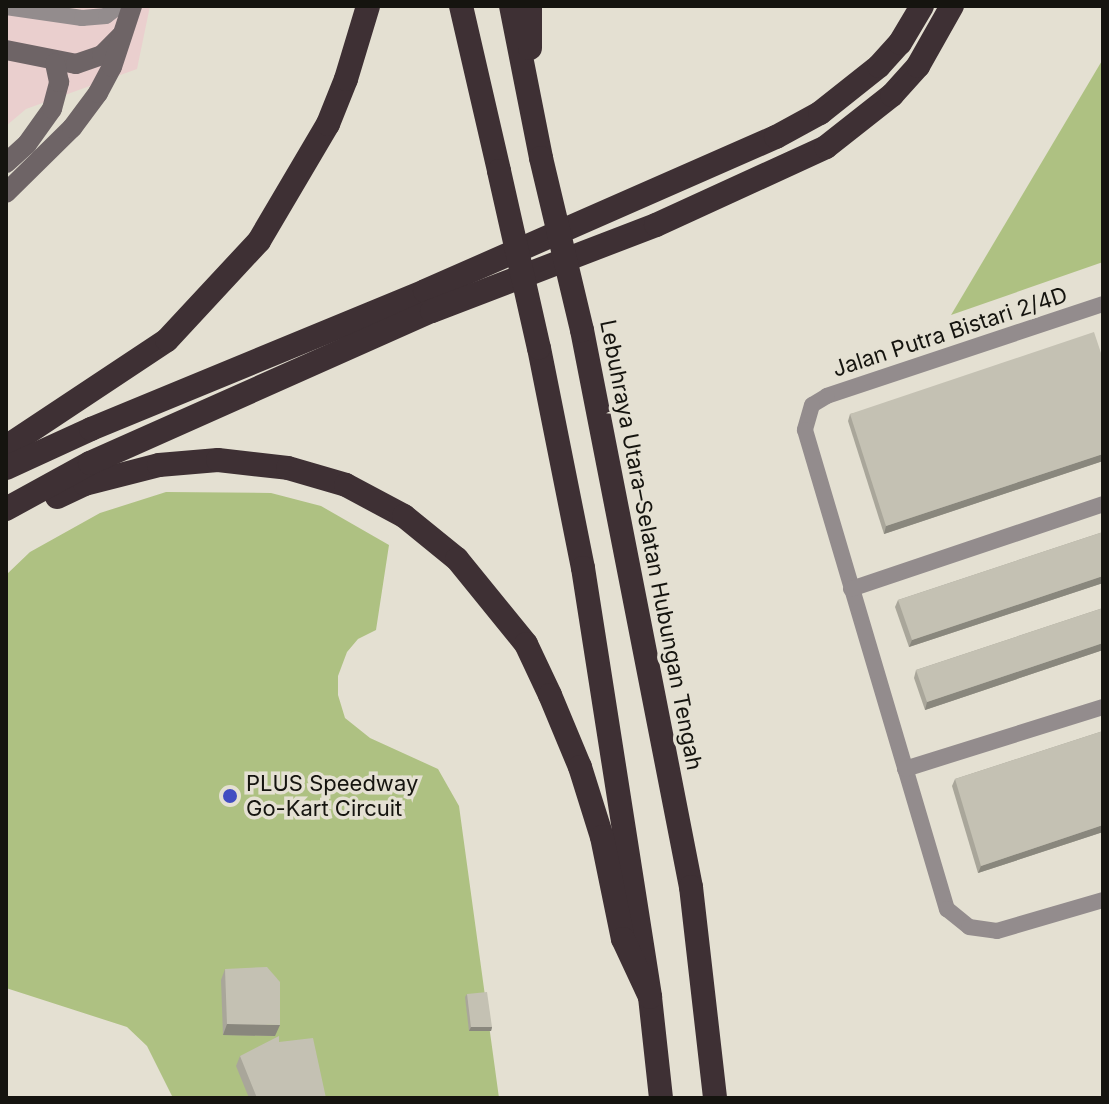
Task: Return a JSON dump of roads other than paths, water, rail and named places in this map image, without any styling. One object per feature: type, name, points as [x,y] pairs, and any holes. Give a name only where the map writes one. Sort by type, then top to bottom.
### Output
[{"type":"highway","points":[[6,447],[167,340],[259,241],[328,124],[346,79],[368,6]]},
{"type":"highway","points":[[461,6],[539,348],[583,568],[650,997],[661,1098]]},
{"type":"highway","name":"Lebuhraya Utara–Selatan Hubungan Tengah","points":[[511,6],[541,158],[582,330],[691,887],[715,1098]]},
{"type":"highway","points":[[529,96],[530,6]]},
{"type":"highway","points":[[6,468],[91,429],[439,285],[776,137],[820,113],[879,66],[900,43],[922,6]]},
{"type":"highway","points":[[6,509],[90,463],[417,318],[656,225],[826,147],[892,95],[918,66],[952,6]]},
{"type":"highway","points":[[6,519],[85,484],[159,465],[218,460],[288,468],[346,485],[404,516],[457,559],[526,644],[580,767],[602,837],[623,939],[650,997]]},
{"type":"street","points":[[14,7],[82,18],[106,16],[119,6]]},
{"type":"street","points":[[6,193],[72,128],[98,93],[112,67],[132,6]]},
{"type":"street","points":[[6,50],[55,63],[76,64],[102,55],[124,33]]},
{"type":"street","points":[[6,163],[27,144],[56,100],[59,82],[55,63]]},
{"type":"street","name":"Jalan Putra Bistari 2/4D","points":[[851,589],[809,453],[805,430],[812,405],[827,396],[1103,304]]},
{"type":"street","points":[[1103,504],[851,589],[947,909],[960,922],[980,930],[997,931],[1103,900]]},
{"type":"street","points":[[905,769],[1103,707]]},
{"type":"place","name":"PLUS Speedway Go-Kart Circuit","points":[[230,796]]}]
